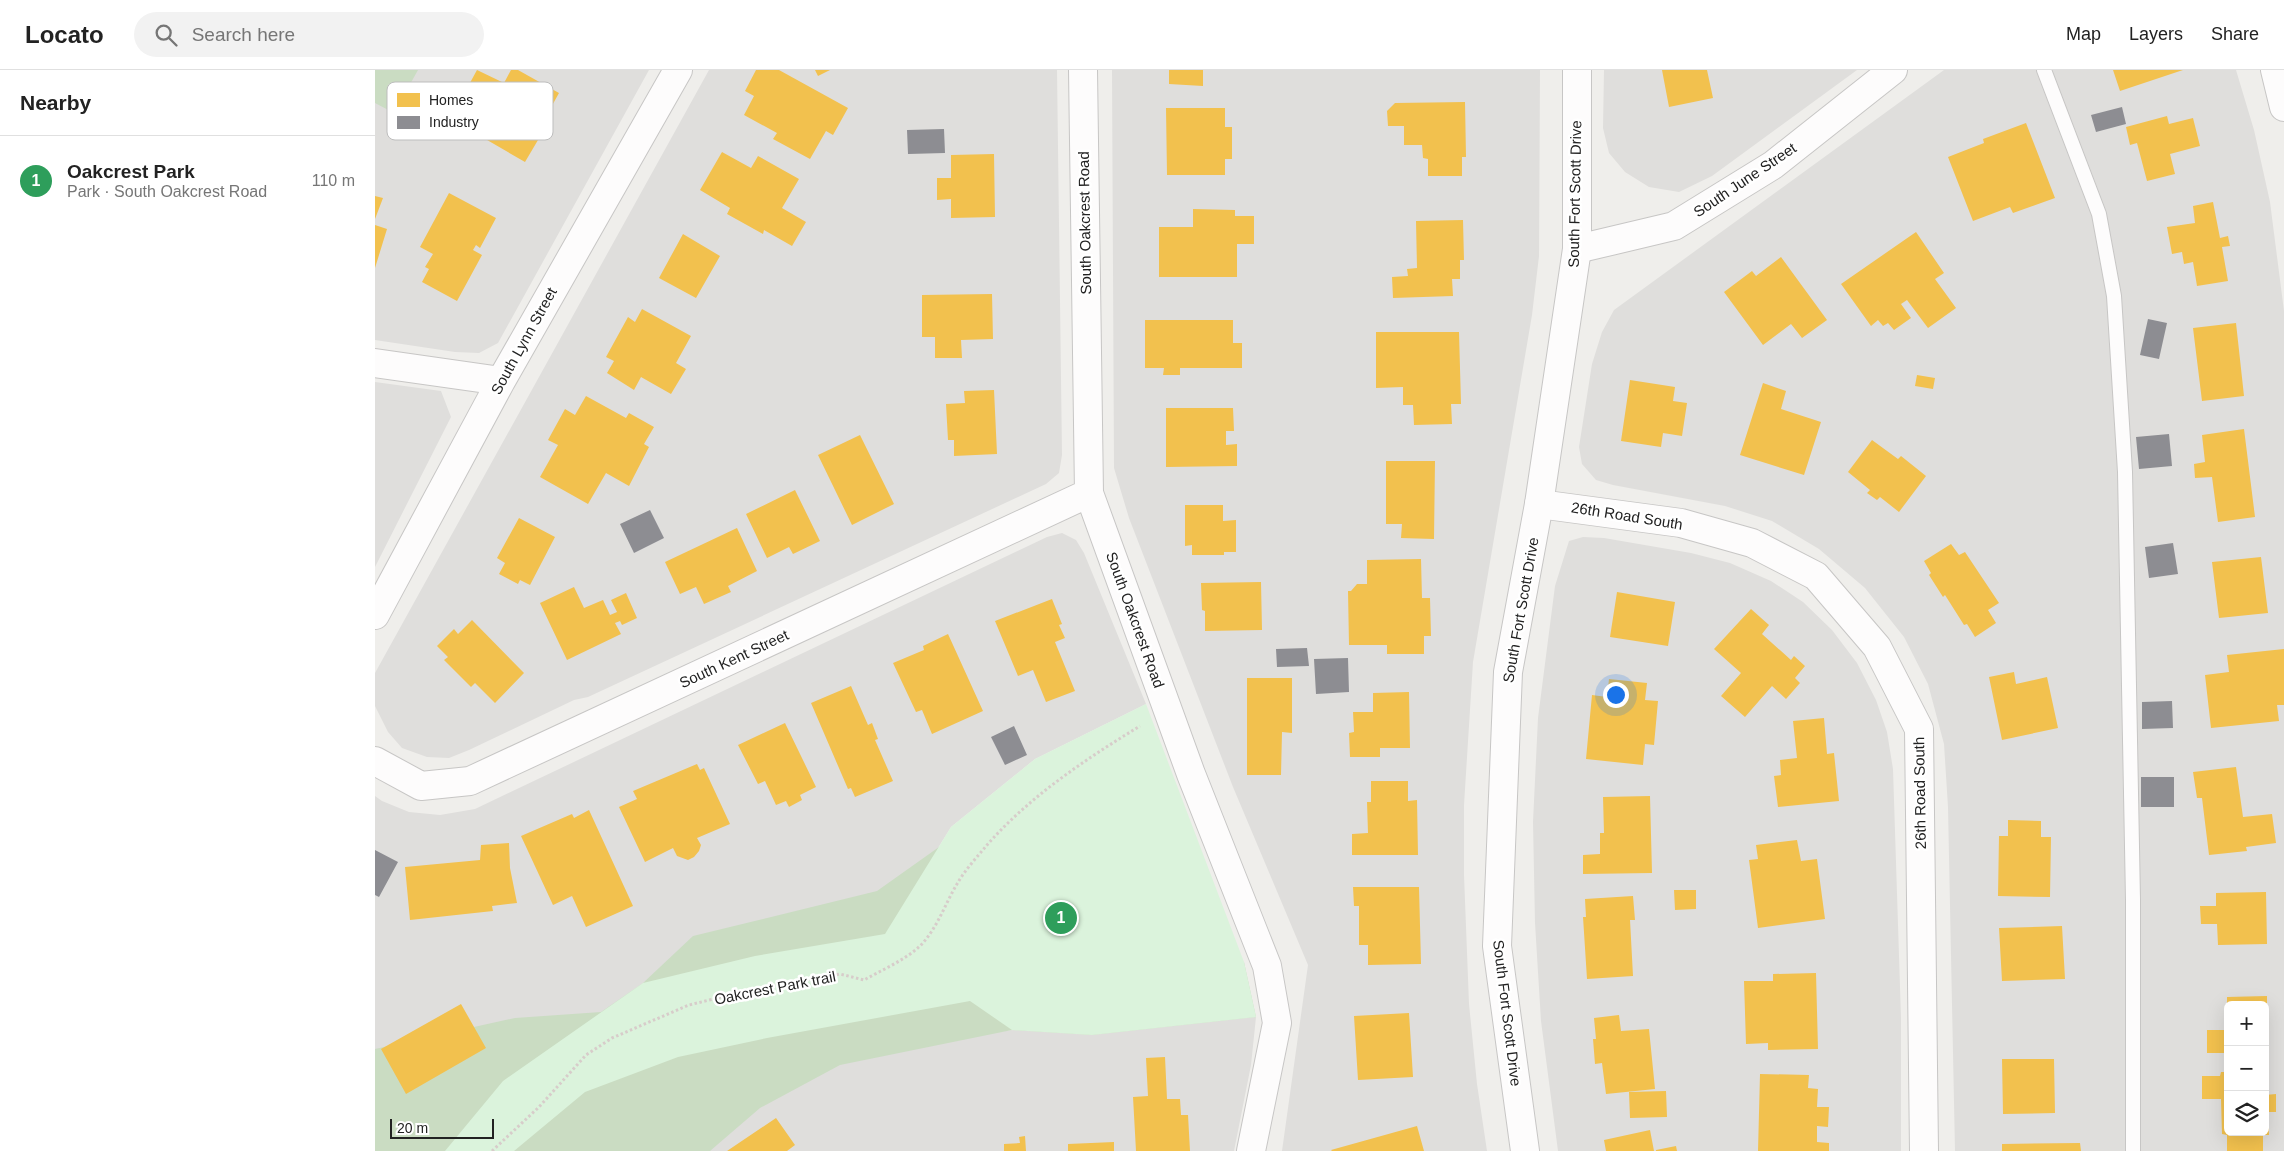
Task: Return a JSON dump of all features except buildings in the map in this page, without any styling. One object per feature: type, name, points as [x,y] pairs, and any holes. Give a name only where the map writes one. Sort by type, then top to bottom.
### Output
[{"type":"street","name":"South Lynn Street","points":[[375,615],[501,381],[678,70]]},
{"type":"street","name":"South Oakcrest Road","points":[[1083,70],[1089,494],[1191,774],[1267,966],[1277,1023],[1251,1151]]},
{"type":"street","name":"South Fort Scott Drive","points":[[1525,1151],[1497,946],[1507,672],[1539,504],[1577,249],[1577,70]]},
{"type":"street","name":"South June Street","points":[[1577,249],[1675,226],[1773,165],[1893,70]]},
{"type":"street","points":[[2275,70],[2284,106]]},
{"type":"street","points":[[375,362],[501,381]]},
{"type":"street","name":"South Kent Street","points":[[375,761],[421,786],[470,781],[1089,494]]},
{"type":"street","name":"26th Road South","points":[[1539,504],[1681,523],[1752,543],[1816,576],[1877,647],[1919,729],[1924,1151]]},
{"type":"lane","points":[[2044,70],[2099,214],[2115,296],[2125,482],[2133,900],[2133,1151]]},
{"type":"path","name":"Oakcrest Park trail","points":[[493,1151],[539,1107],[587,1055],[612,1038],[689,1005],[758,988],[840,974],[864,980],[920,946],[939,919],[957,882],[987,845],[1019,812],[1094,754],[1143,724]]},
{"type":"shaded area","points":[[375,70],[649,70],[498,343],[479,353],[455,352],[375,340]]},
{"type":"shaded area","points":[[709,70],[1057,70],[1062,455],[1059,473],[1046,484],[588,697],[574,700],[469,750],[449,758],[427,757],[402,748],[388,732],[375,706],[375,673]]},
{"type":"shaded area","points":[[1112,70],[1540,70],[1539,256],[1532,315],[1473,662],[1464,805],[1464,875],[1469,1004],[1477,1084],[1487,1151],[1282,1151],[1308,965],[1233,787],[1129,518],[1114,468]]},
{"type":"shaded area","points":[[1604,70],[1857,70],[1712,176],[1679,192],[1649,187],[1625,172],[1609,153],[1603,128]]},
{"type":"shaded area","points":[[1944,70],[2236,70],[2254,130],[2270,202],[2284,311],[2284,1151],[1955,1151],[1948,807],[1944,744],[1928,684],[1904,637],[1865,588],[1819,549],[1772,521],[1725,506],[1613,485],[1596,480],[1582,464],[1579,447],[1592,364],[1602,332],[1614,310]]},
{"type":"shaded area","points":[[375,382],[441,391],[451,417],[375,567]]},
{"type":"shaded area","points":[[1062,533],[1076,540],[1084,553],[1146,704],[1035,759],[951,827],[885,934],[643,983],[503,1081],[375,1151],[375,796],[382,801],[409,812],[440,815],[475,809],[1047,537]]},
{"type":"shaded area","points":[[1583,537],[1604,538],[1691,553],[1730,563],[1771,581],[1803,602],[1832,630],[1857,663],[1876,700],[1887,732],[1893,769],[1901,1018],[1901,1151],[1558,1151],[1541,1021],[1535,923],[1533,822],[1538,718],[1555,586],[1569,541]]},
{"type":"shaded area","points":[[1256,1017],[1251,1065],[1234,1151],[514,1151],[585,1092],[1012,1030],[1092,1035]]},
{"type":"green space","points":[[375,70],[418,70],[411,82],[387,82],[387,109],[375,103]]},
{"type":"green space","points":[[1146,704],[1244,962],[1256,1017],[1092,1035],[1012,1030],[970,1001],[767,1038],[678,1057],[585,1092],[514,1151],[445,1151],[503,1081],[643,983],[755,956],[885,934],[951,827],[1035,759]]},
{"type":"green space","points":[[939,847],[1244,962],[1256,1017],[1092,1035],[1012,1030],[840,1065],[760,1108],[710,1151],[375,1151],[375,1049],[515,1018],[601,1012],[643,983],[693,936],[877,891]]},
{"type":"place","name":"Oakcrest Park","points":[[1061,918]]}]
